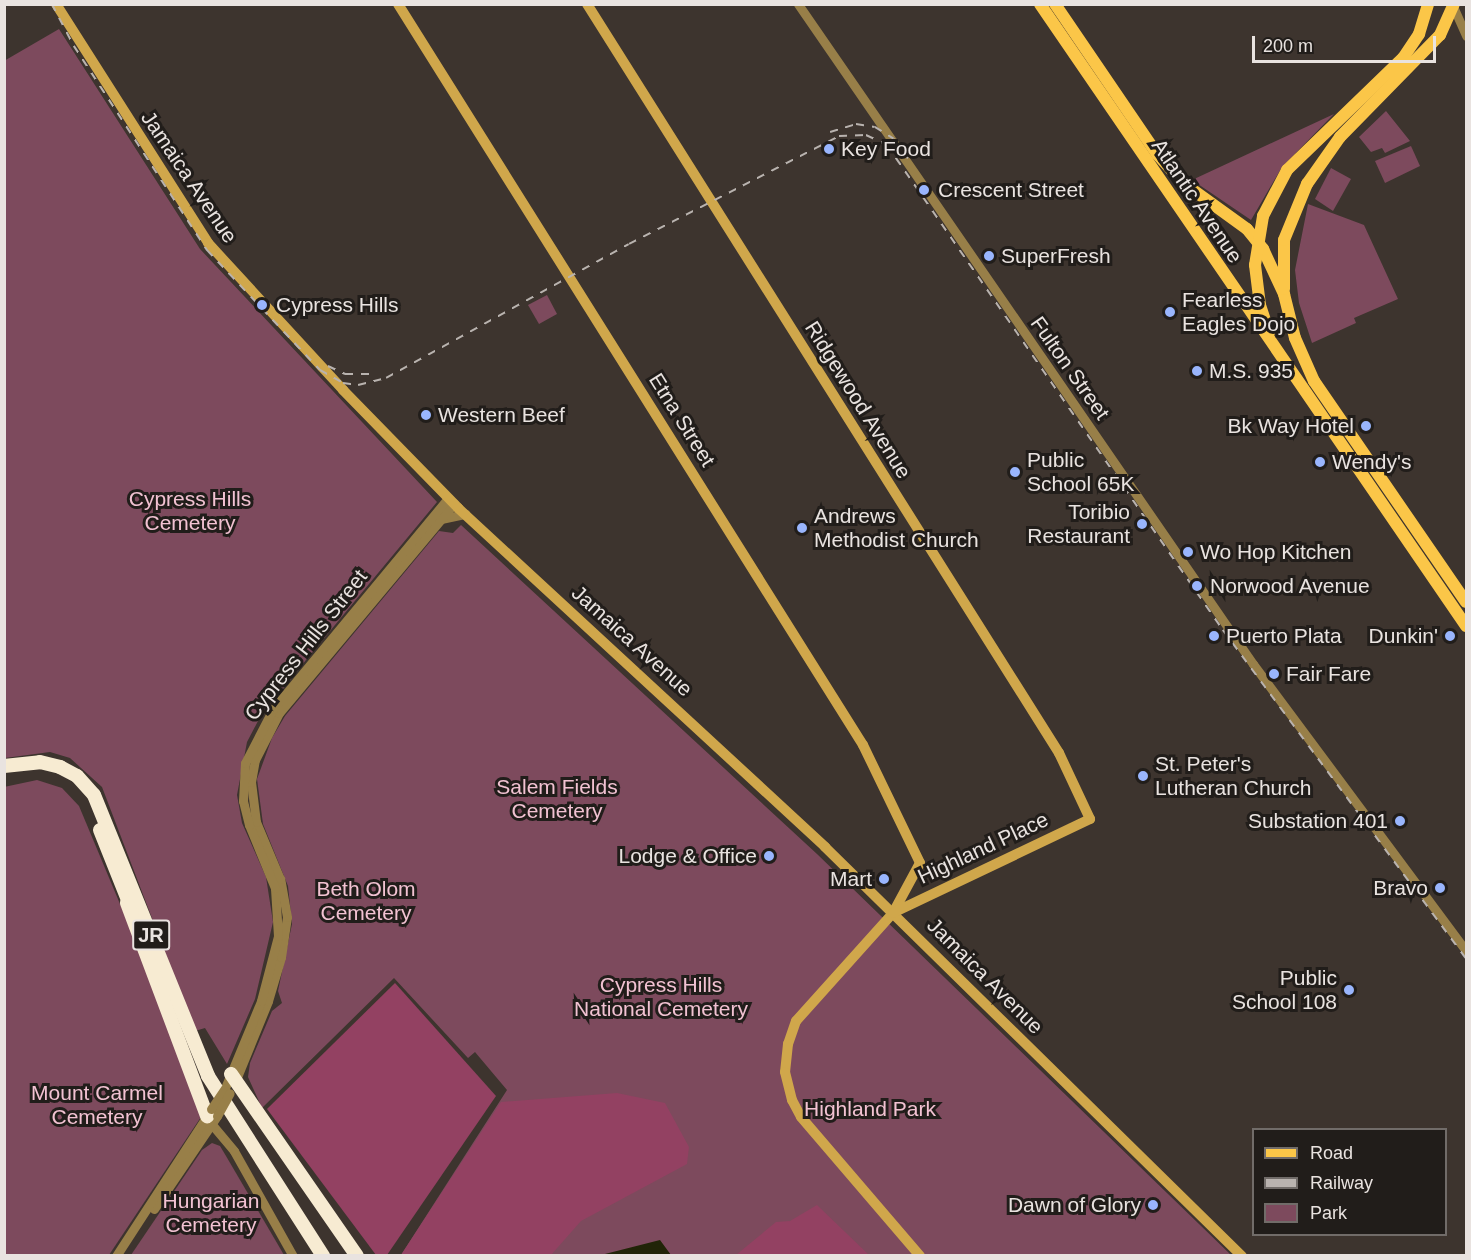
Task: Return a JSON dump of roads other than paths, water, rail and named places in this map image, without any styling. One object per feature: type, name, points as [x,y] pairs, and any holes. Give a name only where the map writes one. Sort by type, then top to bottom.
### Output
[{"type":"highway","name":"JR","points":[[4,766],[40,762],[60,767],[77,776],[94,795],[203,1066],[323,1256]]},
{"type":"highway","name":"JR","points":[[4,776],[41,772],[60,777],[76,788],[95,816],[199,1075],[315,1256]]},
{"type":"highway","points":[[122,886],[139,943],[212,1117]]},
{"type":"highway","points":[[230,1084],[355,1253]]},
{"type":"highway","points":[[303,1223],[329,1256]]},
{"type":"main road","name":"Jamaica Avenue","points":[[56,4],[207,243],[451,501],[893,913],[1242,1256]]},
{"type":"main road","name":"Etna Street","points":[[398,4],[863,745],[920,863],[893,913]]},
{"type":"main road","name":"Ridgewood Avenue","points":[[587,4],[1059,753],[1090,819]]},
{"type":"main road","name":"Atlantic Avenue","points":[[1040,4],[1280,357],[1467,626]]},
{"type":"main road","name":"Atlantic Avenue","points":[[1055,4],[1157,154],[1189,188],[1247,229],[1263,249],[1284,294],[1295,338],[1314,381],[1467,602]]},
{"type":"main road","points":[[1280,357],[1260,305],[1255,264],[1263,216],[1287,170],[1404,58],[1419,34],[1428,4]]},
{"type":"main road","points":[[1284,294],[1284,240],[1307,184],[1340,137],[1440,35],[1453,5]]},
{"type":"main road","name":"Highland Place","points":[[893,913],[1090,819]]},
{"type":"main road","points":[[893,913],[796,1021],[788,1044],[785,1072],[792,1100],[801,1117],[920,1256]]},
{"type":"street","name":"Fulton Street","points":[[798,4],[1201,589],[1467,951]]},
{"type":"street","points":[[1453,5],[1467,36]]},
{"type":"street","name":"Cypress Hills Street","points":[[123,1256],[212,1117],[230,1084],[268,1001],[287,917],[280,879],[256,822],[251,782],[255,760],[279,713],[441,519],[451,501]]},
{"type":"street","name":"Cypress Hills Street","points":[[230,1084],[261,1001],[278,936],[275,888],[249,825],[243,801],[245,763],[273,709],[451,501]]},
{"type":"street","points":[[441,519],[465,514]]},
{"type":"street","name":"Cypress Hills Street","points":[[116,1256],[212,1117]]},
{"type":"street","points":[[212,1117],[234,1151],[293,1256]]},
{"type":"railway","points":[[52,4],[74,46],[207,250],[320,370],[343,383],[358,385],[386,378],[629,244],[839,136],[866,135],[887,145],[1223,630],[1466,958]]},
{"type":"railway","points":[[830,132],[856,124],[875,127],[894,139],[908,158]]},
{"type":"railway","points":[[328,366],[345,374],[374,374]]},
{"type":"place","name":"Key Food","points":[[829,149]]},
{"type":"place","name":"Crescent Street","points":[[924,190]]},
{"type":"place","name":"SuperFresh","points":[[989,256]]},
{"type":"place","name":"Cypress Hills","points":[[262,305]]},
{"type":"place","name":"Fearless Eagles Dojo","points":[[1170,312]]},
{"type":"place","name":"M.S. 935","points":[[1197,371]]},
{"type":"place","name":"Western Beef","points":[[426,415]]},
{"type":"place","name":"Bk Way Hotel","points":[[1366,426]]},
{"type":"place","name":"Wendy's","points":[[1320,462]]},
{"type":"place","name":"Public School 65K","points":[[1015,472]]},
{"type":"place","name":"Toribio Restaurant","points":[[1142,524]]},
{"type":"place","name":"Andrews Methodist Church","points":[[802,528]]},
{"type":"place","name":"Wo Hop Kitchen","points":[[1188,552]]},
{"type":"place","name":"Norwood Avenue","points":[[1197,586]]},
{"type":"place","name":"Puerto Plata","points":[[1214,636]]},
{"type":"place","name":"Dunkin'","points":[[1450,636]]},
{"type":"place","name":"Fair Fare","points":[[1274,674]]},
{"type":"place","name":"St. Peter's Lutheran Church","points":[[1143,776]]},
{"type":"place","name":"Substation 401","points":[[1400,821]]},
{"type":"place","name":"Lodge & Office","points":[[769,856]]},
{"type":"place","name":"Mart","points":[[884,879]]},
{"type":"place","name":"Bravo","points":[[1440,888]]},
{"type":"place","name":"Public School 108","points":[[1349,990]]},
{"type":"place","name":"Dawn of Glory","points":[[1153,1205]]},
{"type":"park label","name":"Cypress Hills Cemetery","points":[[190,511]]},
{"type":"park label","name":"Salem Fields Cemetery","points":[[557,799]]},
{"type":"park label","name":"Beth Olom Cemetery","points":[[366,901]]},
{"type":"park label","name":"Cypress Hills National Cemetery","points":[[661,997]]},
{"type":"park label","name":"Mount Carmel Cemetery","points":[[97,1105]]},
{"type":"park label","name":"Highland Park","points":[[870,1109]]},
{"type":"park label","name":"Hungarian Cemetery","points":[[211,1213]]}]
